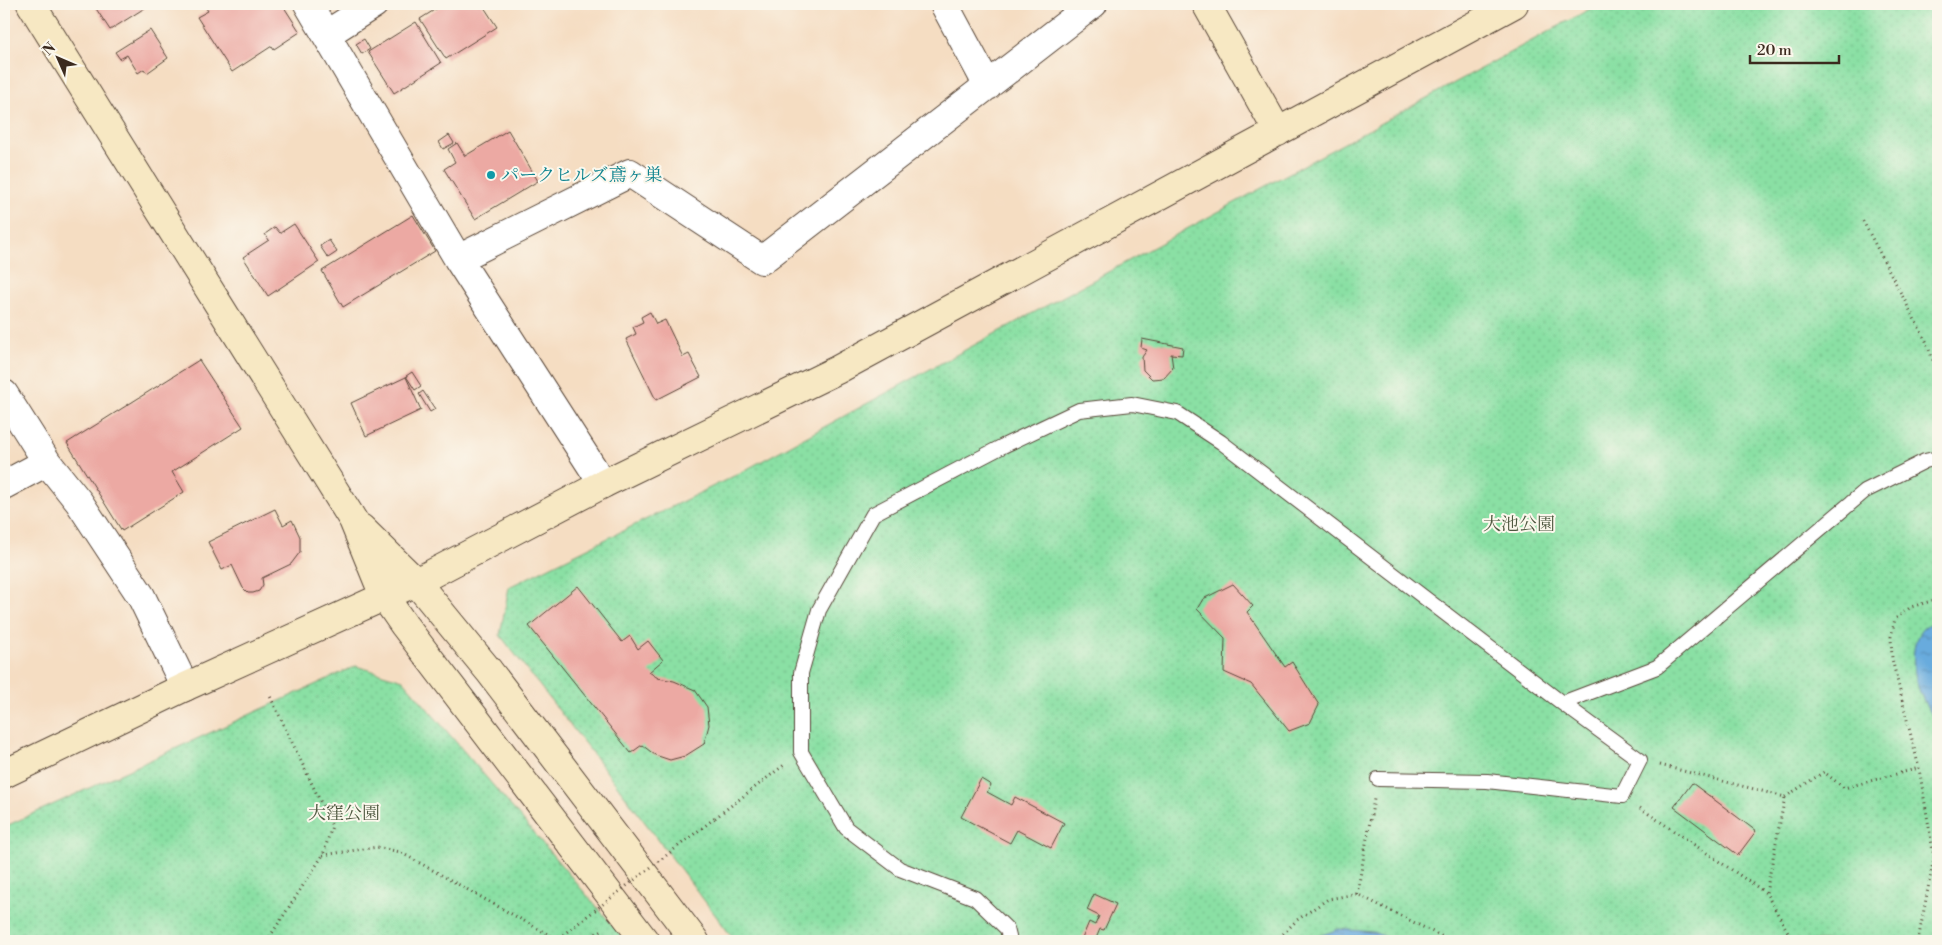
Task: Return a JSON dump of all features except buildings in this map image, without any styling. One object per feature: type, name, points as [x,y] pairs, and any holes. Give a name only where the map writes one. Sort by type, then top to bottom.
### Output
[{"type":"street","points":[[31,4],[353,520],[384,596],[404,625],[645,941]]},
{"type":"street","points":[[308,4],[458,259],[603,484]]},
{"type":"street","points":[[327,34],[374,4]]},
{"type":"street","points":[[944,4],[988,86]]},
{"type":"street","points":[[458,259],[630,173],[762,260],[1093,4]]},
{"type":"street","points":[[1206,4],[1278,132]]},
{"type":"street","points":[[4,774],[185,686],[416,582],[603,484],[838,370],[1514,4]]},
{"type":"street","points":[[4,394],[47,462],[79,502],[141,596],[185,686]]},
{"type":"street","points":[[4,485],[47,462]]},
{"type":"street","points":[[353,520],[416,582],[489,672],[695,941]]},
{"type":"lane","points":[[1010,941],[1007,929],[975,898],[900,869],[846,828],[801,752],[801,673],[819,610],[873,514],[1003,446],[1080,410],[1132,404],[1177,413],[1220,442],[1562,703],[1640,760],[1622,796],[1487,782],[1378,779]]},
{"type":"lane","points":[[1562,703],[1657,667],[1864,491],[1925,461],[1938,458]]},
{"type":"path","points":[[1863,221],[1926,341],[1938,374]]},
{"type":"path","points":[[1918,941],[1934,857],[1919,768],[1892,659],[1891,637],[1895,619],[1911,607],[1938,599]]},
{"type":"path","points":[[267,941],[323,855],[332,826],[269,694]]},
{"type":"path","points":[[555,941],[801,752]]},
{"type":"path","points":[[1640,760],[1785,797]]},
{"type":"path","points":[[1766,893],[1785,797],[1824,772],[1844,788],[1919,768]]},
{"type":"path","points":[[1357,894],[1378,779]]},
{"type":"path","points":[[1622,796],[1766,893],[1793,941]]},
{"type":"path","points":[[323,855],[377,847],[400,852],[560,941]]},
{"type":"path","points":[[1276,941],[1297,920],[1328,899],[1357,894],[1451,941]]},
{"type":"path","points":[[583,941],[609,926]]},
{"type":"green space","name":"大池公園","points":[[1599,4],[1938,4],[1938,941],[735,941],[500,635],[509,587],[738,474]]},
{"type":"green space","name":"大窪公園","points":[[356,666],[403,680],[626,941],[4,941],[4,827]]},
{"type":"water","points":[[1938,622],[1938,726],[1919,690],[1914,666],[1914,654],[1915,642],[1920,632],[1927,625]]},
{"type":"water","points":[[1339,929],[1373,932],[1396,941],[1311,941],[1316,937]]},
{"type":"place","name":"パークヒルズ鳶ヶ巣","points":[[491,175]]}]
